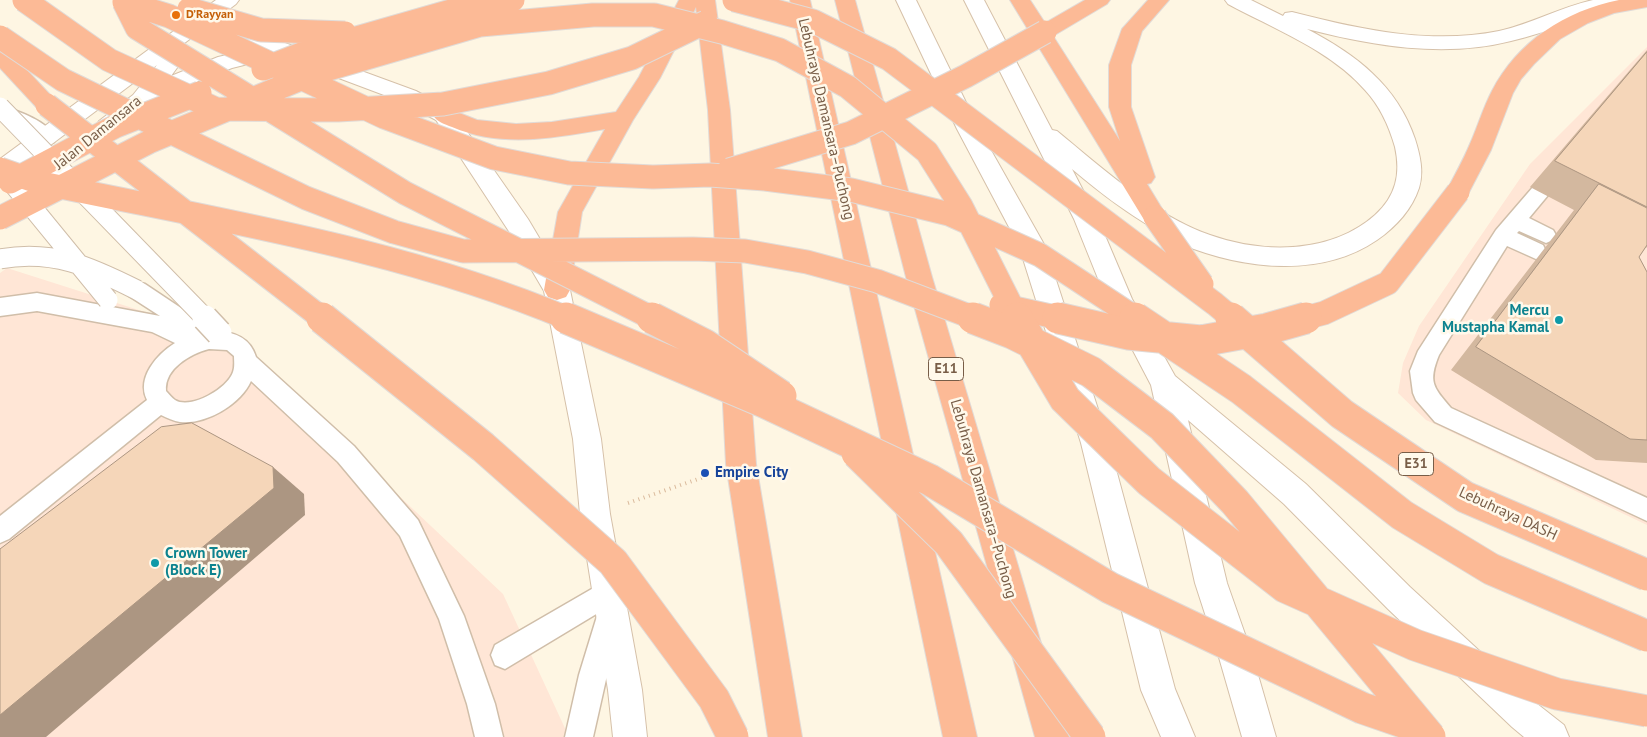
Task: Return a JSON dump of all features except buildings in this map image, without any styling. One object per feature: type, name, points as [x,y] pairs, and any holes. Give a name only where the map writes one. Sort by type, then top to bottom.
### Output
[{"type":"highway","points":[[24,0],[109,60],[216,109],[338,110],[443,104],[549,83],[632,58],[680,36],[744,0]]},
{"type":"highway","points":[[166,0],[201,14],[262,30],[345,33],[396,29],[441,21],[489,9],[513,0]]},
{"type":"highway","points":[[0,187],[116,126],[304,53],[465,7],[513,0]]},
{"type":"highway","points":[[557,290],[570,212],[623,118],[649,78],[689,0]]},
{"type":"highway","points":[[705,0],[719,110],[741,464],[785,737]]},
{"type":"highway","points":[[734,0],[813,21],[889,59],[1215,304]]},
{"type":"highway","name":"Lebuhraya Damansara–Puchong","points":[[800,0],[960,737]]},
{"type":"highway","name":"Lebuhraya Damansara–Puchong","points":[[846,0],[868,88],[991,530],[1052,737]]},
{"type":"highway","points":[[1020,0],[1155,217],[1215,304]]},
{"type":"highway","points":[[1045,32],[1072,0]]},
{"type":"highway","points":[[710,175],[851,133],[966,76],[1100,0]]},
{"type":"highway","points":[[1155,217],[1120,107],[1120,65],[1132,28],[1160,0]]},
{"type":"highway","points":[[122,1],[169,16],[384,117],[494,158],[569,173],[653,177],[710,175],[765,179],[860,192],[948,214],[1040,255],[1241,389],[1402,515],[1491,569],[1647,636]]},
{"type":"highway","points":[[122,1],[137,28],[405,193],[705,345],[837,434],[949,543],[1090,737]]},
{"type":"highway","points":[[0,37],[63,80],[306,198],[394,232],[463,250],[693,248],[745,251],[807,262],[877,281],[1002,305],[1128,334],[1201,341],[1267,329],[1324,313],[1388,283],[1458,192],[1481,145],[1497,103],[1511,75],[1533,51],[1558,29],[1587,15],[1620,5],[1647,1]]},
{"type":"highway","points":[[0,218],[149,142],[315,73],[480,25],[593,14],[654,15],[722,32],[780,50],[848,87],[927,152],[961,206],[1008,302],[1064,399],[1149,481],[1284,587],[1415,645],[1530,685],[1557,694],[1647,711]]},
{"type":"highway","points":[[0,55],[47,105],[351,341],[483,447],[614,562],[714,700],[733,737]]},
{"type":"highway","points":[[444,115],[479,128],[518,132],[565,128],[623,118]]},
{"type":"highway","points":[[0,169],[36,182],[359,250],[518,298],[764,402],[930,480],[1110,588],[1362,708],[1446,737]]},
{"type":"highway","points":[[877,281],[1012,333],[1092,372],[1162,426],[1235,502],[1430,737]]},
{"type":"highway","name":"Lebuhraya DASH","points":[[1215,304],[1342,414],[1465,497],[1647,575]]},
{"type":"main road","name":"Jalan Damansara","points":[[0,169],[47,137],[229,0]]},
{"type":"main road","points":[[906,0],[968,130],[1032,246],[1095,442],[1158,690],[1178,737]]},
{"type":"main road","points":[[974,0],[1086,219],[1120,301],[1165,384],[1211,583],[1235,654],[1259,737]]},
{"type":"main road","points":[[1042,132],[1141,210],[1189,238],[1230,251],[1272,257],[1314,255],[1350,246],[1377,229],[1405,193],[1410,172],[1407,150],[1386,102],[1368,81],[1341,58],[1306,37],[1235,0]]},
{"type":"main road","points":[[1248,0],[1286,16],[1343,31],[1398,41],[1449,43],[1497,38],[1588,7],[1617,0]]},
{"type":"main road","name":"Jalan Damansara","points":[[0,210],[141,100],[202,20]]},
{"type":"main road","points":[[202,20],[408,96],[444,115],[519,226],[557,290],[587,439],[595,514],[625,690],[630,737]]},
{"type":"main road","points":[[141,100],[183,79],[226,62],[282,49]]},
{"type":"main road","points":[[1165,384],[1295,494],[1398,598],[1524,715],[1552,737]]},
{"type":"lane","points":[[0,107],[211,338]]},
{"type":"lane","points":[[0,112],[33,127],[47,137]]},
{"type":"lane","points":[[1572,156],[1509,228],[1429,351],[1421,371],[1424,393],[1443,415],[1647,510]]},
{"type":"lane","points":[[0,169],[108,300]]},
{"type":"lane","points":[[1509,228],[1541,243]]},
{"type":"lane","points":[[0,259],[48,255],[95,268],[137,290],[211,338]]},
{"type":"lane","points":[[0,307],[37,302],[156,324],[236,344],[243,352],[246,362],[245,374],[238,385],[227,396],[213,405],[183,412],[170,409],[160,403],[155,394],[155,382],[160,370],[169,359],[182,350],[211,338]]},
{"type":"lane","points":[[246,362],[346,454],[409,528],[451,616],[481,704],[488,737]]},
{"type":"lane","points":[[0,531],[160,403]]},
{"type":"lane","points":[[505,655],[611,601]]},
{"type":"lane","points":[[579,737],[611,601]]},
{"type":"path","points":[[595,514],[741,464]]},
{"type":"shaded area","points":[[1647,47],[1647,525],[1426,420],[1398,393],[1403,363],[1419,326],[1530,164]]},
{"type":"shaded area","points":[[7,268],[170,320],[273,377],[503,594],[569,737],[0,737],[0,273]]},
{"type":"place","name":"D’Rayyan","points":[[176,15]]},
{"type":"place","name":"Mercu Mustapha Kamal","points":[[1559,320]]},
{"type":"place","name":"Empire City","points":[[705,473]]},
{"type":"place","name":"Crown Tower (Block E)","points":[[155,563]]}]
